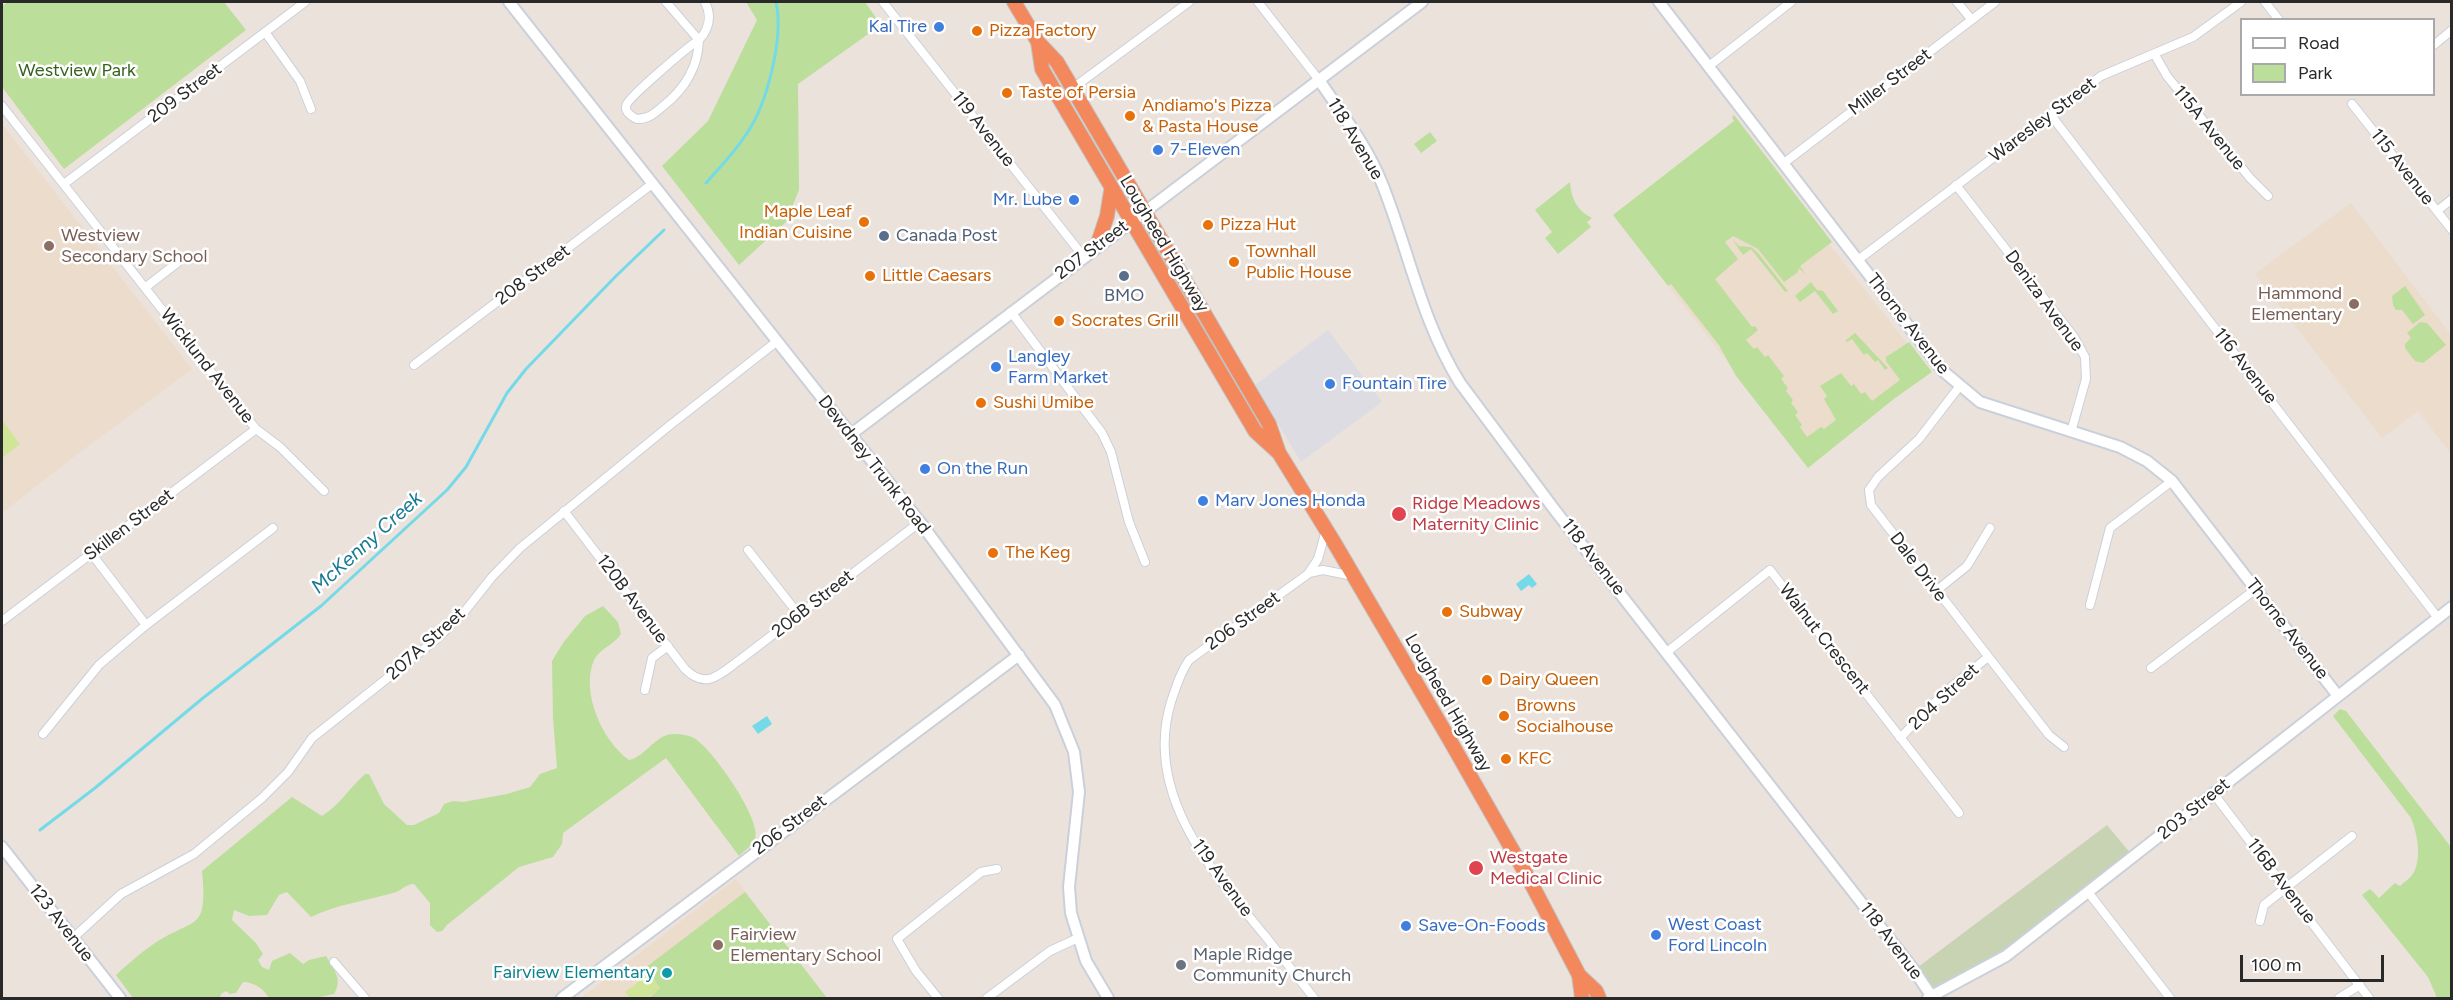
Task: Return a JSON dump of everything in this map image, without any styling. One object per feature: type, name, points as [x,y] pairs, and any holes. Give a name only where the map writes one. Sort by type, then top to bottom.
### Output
[{"type":"highway","name":"Lougheed Highway","points":[[1014,2],[1038,42],[1057,62],[1073,88],[1269,424],[1279,453],[1326,529],[1530,881],[1579,975],[1596,991],[1599,999]]},
{"type":"highway","name":"Lougheed Highway","points":[[1038,42],[1042,69],[1130,222],[1255,431],[1279,453]]},
{"type":"highway","points":[[1097,246],[1112,191]]},
{"type":"highway","name":"Lougheed Highway","points":[[1579,975],[1582,999]]},
{"type":"street","name":"209 Street","points":[[64,184],[305,2]]},
{"type":"street","name":"Dewdney Trunk Road","points":[[508,2],[920,522],[1055,705],[1074,752],[1079,792],[1070,887],[1071,913],[1086,961],[1108,999]]},
{"type":"street","points":[[666,2],[699,40],[699,56],[680,93],[650,117],[644,119],[632,117],[626,108],[627,102],[699,40],[706,33],[709,15],[705,2]]},
{"type":"street","name":"119 Avenue","points":[[883,2],[1083,256]]},
{"type":"street","points":[[1073,88],[1189,2]]},
{"type":"street","points":[[1258,2],[1319,80]]},
{"type":"street","name":"207 Street","points":[[850,435],[1083,256],[1422,2]]},
{"type":"street","name":"Thorne Avenue","points":[[1659,2],[1943,371],[1959,387],[1980,402],[2120,447],[2146,461],[2172,481],[2338,696]]},
{"type":"street","points":[[1709,66],[1791,2]]},
{"type":"street","points":[[1957,2],[1972,20]]},
{"type":"street","name":"Miller Street","points":[[1784,163],[1995,2]]},
{"type":"street","name":"Waresley Street","points":[[1858,260],[2101,76],[2193,37],[2241,2]]},
{"type":"street","points":[[2265,2],[2277,18]]},
{"type":"street","points":[[2435,43],[2451,30]]},
{"type":"street","points":[[265,32],[300,81],[311,110]]},
{"type":"street","name":"115A Avenue","points":[[2155,55],[2167,76],[2250,178],[2268,196]]},
{"type":"street","name":"118 Avenue","points":[[1319,80],[1358,136],[1383,184],[1429,321],[1448,363],[1496,433],[1907,961],[1930,998]]},
{"type":"street","name":"115 Avenue","points":[[2352,104],[2451,230]]},
{"type":"street","name":"Wicklund Avenue","points":[[2,106],[256,429],[280,447],[324,490]]},
{"type":"street","name":"116 Avenue","points":[[2050,114],[2438,618]]},
{"type":"street","name":"208 Street","points":[[414,365],[652,184]]},
{"type":"street","name":"Deniza Avenue","points":[[1956,185],[2074,337],[2085,357],[2086,379],[2072,432]]},
{"type":"street","points":[[2437,211],[2451,199]]},
{"type":"street","points":[[146,287],[177,263]]},
{"type":"street","points":[[1011,312],[1102,433],[1111,452],[1129,522],[1145,562]]},
{"type":"street","name":"207A Street","points":[[73,938],[121,894],[194,854],[262,798],[288,772],[312,738],[430,645],[465,611],[513,554],[776,342]]},
{"type":"street","name":"Dale Drive","points":[[1959,387],[1919,440],[1878,477],[1869,490],[1870,505],[2049,735],[2064,747]]},
{"type":"street","name":"Skillen Street","points":[[2,621],[256,429]]},
{"type":"street","points":[[2090,605],[2110,528],[2172,481]]},
{"type":"street","name":"120B Avenue","points":[[564,511],[691,675],[703,680]]},
{"type":"street","name":"206B Street","points":[[703,680],[718,676],[920,522]]},
{"type":"street","points":[[44,734],[99,665],[146,625],[273,528]]},
{"type":"street","points":[[1936,591],[1967,566],[1990,528]]},
{"type":"street","name":"206 Street","points":[[1181,671],[1189,660],[1308,574],[1318,560],[1326,529]]},
{"type":"street","points":[[748,550],[799,615]]},
{"type":"street","points":[[91,553],[146,625]]},
{"type":"street","points":[[1308,574],[1323,570],[1354,577]]},
{"type":"street","name":"Walnut Crescent","points":[[1667,652],[1770,570],[1959,813]]},
{"type":"street","points":[[2151,669],[2256,589]]},
{"type":"street","name":"203 Street","points":[[1930,998],[2006,956],[2451,607]]},
{"type":"street","points":[[645,690],[652,658],[668,646]]},
{"type":"street","name":"206 Street","points":[[562,999],[1019,655]]},
{"type":"street","name":"204 Street","points":[[1900,738],[1945,692],[1988,657]]},
{"type":"street","name":"119 Avenue","points":[[1181,671],[1168,712],[1164,756],[1171,787],[1186,826],[1206,862],[1314,999]]},
{"type":"street","name":"116B Avenue","points":[[2213,793],[2369,999]]},
{"type":"street","points":[[2260,921],[2264,905],[2285,886],[2352,836]]},
{"type":"street","name":"123 Avenue","points":[[2,847],[120,999]]},
{"type":"street","points":[[938,999],[916,971],[897,939],[981,872],[997,868]]},
{"type":"street","points":[[2088,892],[2170,999]]},
{"type":"street","points":[[987,999],[1050,951],[1078,938]]},
{"type":"street","points":[[334,963],[364,999]]},
{"type":"street","name":"Dewdney Trunk Road","points":[[1099,983],[1114,999]]},
{"type":"street","points":[[2338,999],[2360,985]]},
{"type":"street","points":[[2155,999],[2164,992]]},
{"type":"shaded area","name":"Westview Secondary School","points":[[2,124],[192,369],[2,513]]},
{"type":"shaded area","points":[[1789,193],[1928,370],[1807,464],[1613,215]]},
{"type":"shaded area","name":"Hammond Elementary","points":[[2351,203],[2451,335],[2451,454],[2418,411],[2382,438],[2255,274]]},
{"type":"shaded area","points":[[1328,330],[1382,402],[1301,462],[1255,385]]},
{"type":"shaded area","name":"Fairview Elementary School","points":[[736,879],[827,998],[581,998]]},
{"type":"green space","name":"Westview Park","points":[[8,2],[224,2],[246,30],[64,169],[2,87],[2,6]]},
{"type":"green space","points":[[746,2],[865,2],[881,25],[798,84],[799,190],[786,222],[739,265],[662,166],[708,121],[757,20]]},
{"type":"green space","points":[[1734,115],[1832,242],[1800,266],[1805,274],[1799,268],[1798,272],[1784,282],[1758,249],[1733,236],[1725,242],[1738,259],[1715,279],[1752,327],[1755,326],[1758,330],[1746,340],[1754,349],[1757,347],[1765,357],[1768,355],[1784,376],[1781,379],[1788,388],[1786,391],[1793,400],[1791,403],[1798,412],[1795,415],[1807,437],[1836,420],[1824,399],[1827,396],[1820,386],[1841,373],[1851,386],[1854,384],[1861,394],[1865,392],[1872,401],[1900,380],[1886,361],[1886,357],[1909,342],[1932,372],[1895,398],[1808,468],[1736,376],[1719,345],[1671,284],[1668,286],[1613,215],[1734,121],[1732,117]]},
{"type":"green space","points":[[1430,132],[1437,141],[1421,153],[1414,144]]},
{"type":"green space","points":[[1570,182],[1576,203],[1582,212],[1592,218],[1587,222],[1591,227],[1558,254],[1545,238],[1552,232],[1535,210]]},
{"type":"green space","points":[[1732,239],[1739,246],[1751,247],[1758,253],[1788,291],[1785,292],[1751,249],[1743,255]]},
{"type":"green space","points":[[1811,282],[1817,290],[1823,291],[1838,311],[1833,314],[1815,291],[1800,302],[1795,296]]},
{"type":"green space","points":[[2405,286],[2425,315],[2413,324],[2402,310],[2396,310],[2393,305],[2392,296]]},
{"type":"green space","points":[[2420,322],[2427,323],[2446,345],[2423,363],[2415,361],[2405,348],[2405,344],[2411,338],[2407,333]]},
{"type":"green space","points":[[1855,333],[1888,368],[1885,370],[1878,360],[1875,362],[1867,353],[1864,355],[1852,339],[1845,341]]},
{"type":"green space","points":[[2,420],[20,444],[2,458]]},
{"type":"green space","points":[[603,606],[618,622],[621,634],[597,656],[590,673],[592,701],[603,729],[619,752],[629,760],[669,734],[694,738],[702,744],[734,785],[751,817],[755,839],[739,856],[666,758],[563,833],[562,844],[553,857],[519,867],[442,931],[437,932],[430,925],[430,903],[414,884],[396,892],[341,906],[311,917],[287,892],[279,895],[267,915],[249,916],[234,910],[232,920],[256,943],[263,954],[258,960],[262,967],[269,970],[272,961],[290,953],[303,964],[309,960],[326,956],[338,979],[334,994],[315,998],[269,998],[258,987],[243,982],[236,993],[230,994],[226,991],[221,994],[220,998],[133,998],[116,975],[152,945],[195,921],[203,905],[202,871],[292,797],[322,816],[334,807],[365,774],[369,774],[384,804],[407,825],[414,825],[439,813],[444,804],[507,794],[530,787],[540,774],[557,768],[552,661],[585,616]]},
{"type":"green space","points":[[2340,709],[2346,711],[2451,847],[2451,998],[2437,998],[2428,977],[2362,895],[2370,889],[2379,898],[2395,883],[2400,886],[2410,878],[2418,859],[2418,845],[2411,818],[2333,716]]},
{"type":"green space","points":[[2107,825],[2132,855],[2006,956],[1932,997],[1914,970]]},
{"type":"green space","name":"Fairview Elementary School","points":[[745,892],[827,998],[649,998],[660,988],[645,968]]},
{"type":"green space","points":[[649,974],[660,988],[647,998],[630,998],[625,992]]},
{"type":"water","points":[[1529,574],[1537,584],[1532,588],[1529,585],[1521,591],[1516,584]]},
{"type":"water","points":[[767,716],[772,724],[758,734],[752,726]]},
{"type":"waterway","name":"McKenny Creek","points":[[706,183],[741,142],[753,123],[767,90],[778,34],[776,2]]},
{"type":"waterway","name":"McKenny Creek","points":[[40,830],[321,606],[447,490],[466,467],[507,393],[526,369],[664,230]]},
{"type":"place","name":"Kal Tire","points":[[939,27]]},
{"type":"place","name":"Pizza Factory","points":[[977,31]]},
{"type":"place","name":"Taste of Persia","points":[[1007,93]]},
{"type":"place","name":"Andiamo's Pizza & Pasta House","points":[[1130,116]]},
{"type":"place","name":"7-Eleven","points":[[1158,150]]},
{"type":"place","name":"Mr. Lube","points":[[1074,200]]},
{"type":"place","name":"Maple Leaf Indian Cuisine","points":[[864,222]]},
{"type":"place","name":"Pizza Hut","points":[[1208,225]]},
{"type":"place","name":"Canada Post","points":[[884,236]]},
{"type":"place","name":"Westview Secondary School","points":[[49,246]]},
{"type":"place","name":"Townhall Public House","points":[[1234,262]]},
{"type":"place","name":"Little Caesars","points":[[870,276]]},
{"type":"place","name":"BMO","points":[[1124,276]]},
{"type":"place","name":"Hammond Elementary","points":[[2354,304]]},
{"type":"place","name":"Socrates Grill","points":[[1059,321]]},
{"type":"place","name":"Langley Farm Market","points":[[996,367]]},
{"type":"place","name":"Fountain Tire","points":[[1330,384]]},
{"type":"place","name":"Sushi Umibe","points":[[981,403]]},
{"type":"place","name":"On the Run","points":[[925,469]]},
{"type":"place","name":"Marv Jones Honda","points":[[1203,501]]},
{"type":"place","name":"Ridge Meadows Maternity Clinic","points":[[1399,514]]},
{"type":"place","name":"The Keg","points":[[993,553]]},
{"type":"place","name":"Subway","points":[[1447,612]]},
{"type":"place","name":"Dairy Queen","points":[[1487,680]]},
{"type":"place","name":"Browns Socialhouse","points":[[1504,716]]},
{"type":"place","name":"KFC","points":[[1506,759]]},
{"type":"place","name":"Westgate Medical Clinic","points":[[1476,868]]},
{"type":"place","name":"Save-On-Foods","points":[[1406,926]]},
{"type":"place","name":"West Coast Ford Lincoln","points":[[1656,935]]},
{"type":"place","name":"Fairview Elementary School","points":[[718,945]]},
{"type":"place","name":"Maple Ridge Community Church","points":[[1181,965]]},
{"type":"place","name":"Fairview Elementary","points":[[667,973]]}]
